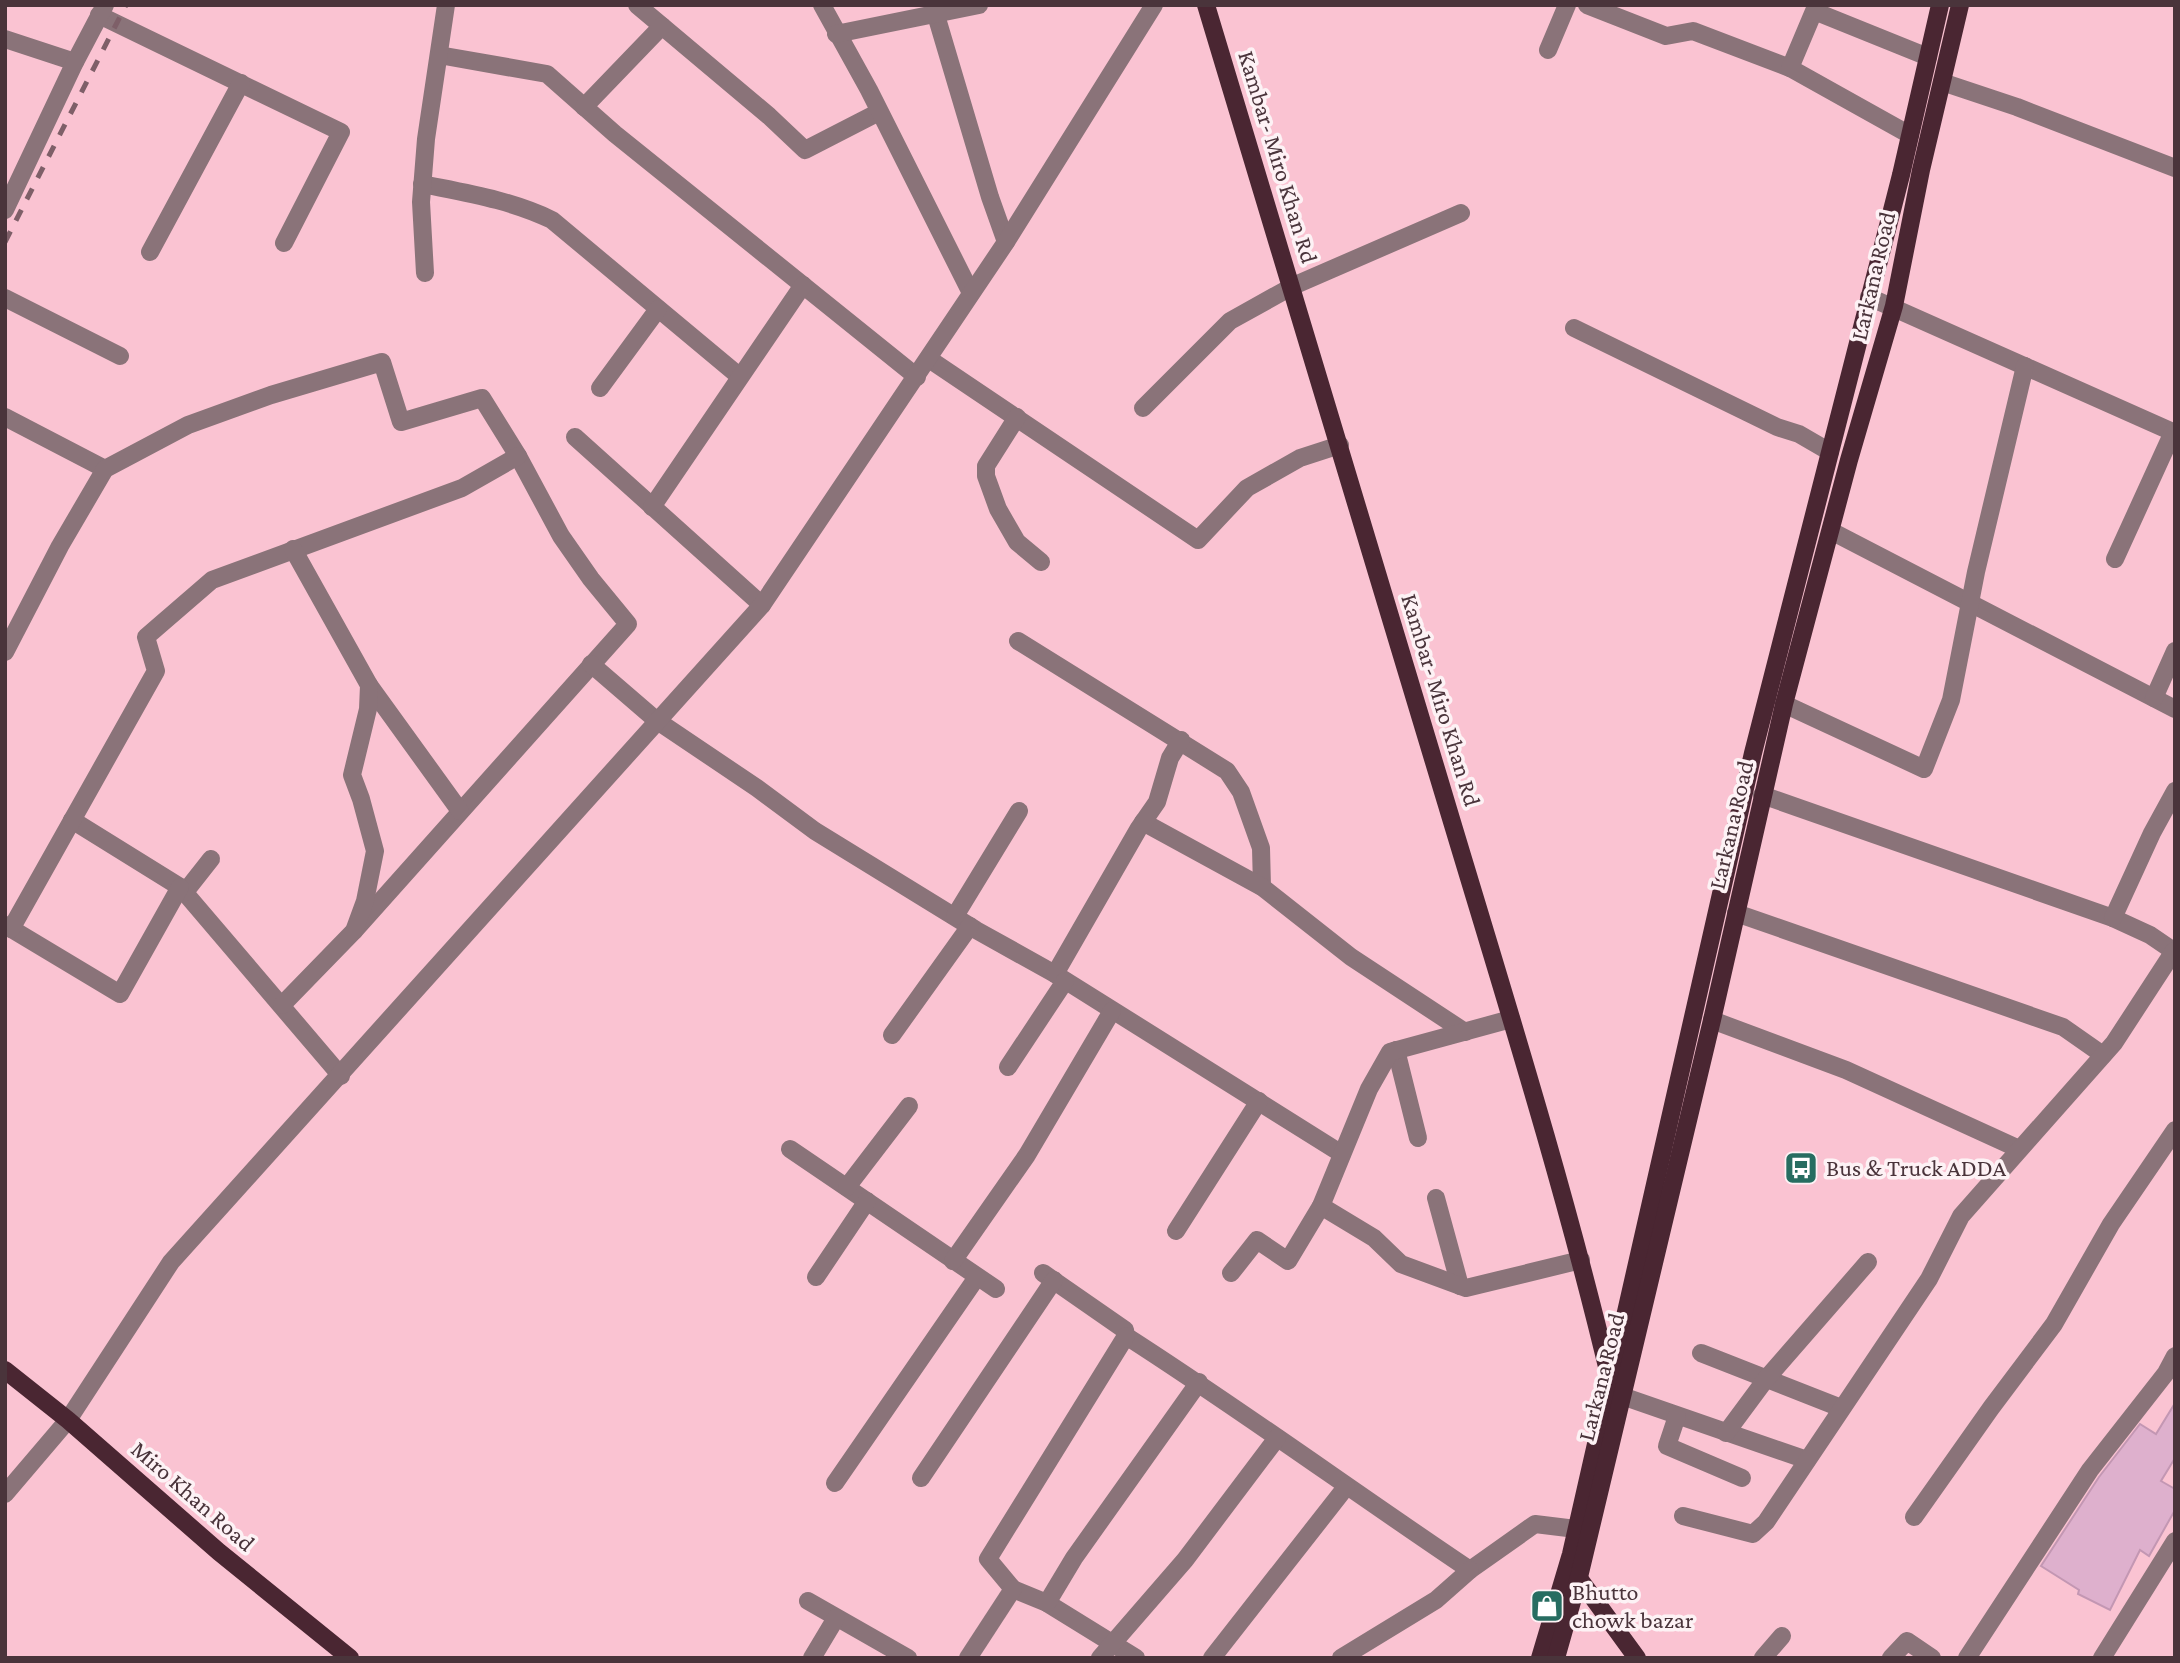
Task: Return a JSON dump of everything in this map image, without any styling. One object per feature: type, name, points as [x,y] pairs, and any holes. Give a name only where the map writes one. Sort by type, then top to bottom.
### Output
[{"type":"main road","name":"Kambar- Miro Khan Rd","points":[[1206,5],[1293,286],[1511,1019],[1581,1260],[1610,1379],[1620,1404]]},
{"type":"main road","name":"Larkana Road","points":[[1556,1658],[1573,1572],[1620,1404],[1753,753],[1910,135],[1940,5]]},
{"type":"main road","name":"Larkana Road","points":[[1540,1658],[1573,1572],[1576,1529],[1610,1379],[1675,1135],[1712,1020],[1784,704],[1894,306],[1960,5]]},
{"type":"main road","name":"Miro Khan Road","points":[[5,1370],[68,1420],[219,1552],[350,1658]]},
{"type":"main road","points":[[1573,1572],[1637,1658]]},
{"type":"street","points":[[425,272],[422,184],[446,5]]},
{"type":"street","points":[[637,5],[769,116],[805,150],[879,112]]},
{"type":"street","points":[[822,5],[971,293]]},
{"type":"street","points":[[836,34],[934,10],[979,5]]},
{"type":"street","points":[[5,1494],[68,1420],[171,1262],[762,605],[1006,242],[1154,5]]},
{"type":"street","points":[[1548,50],[1567,5]]},
{"type":"street","points":[[1587,5],[1666,36],[1693,31],[1790,68],[1910,135]]},
{"type":"street","points":[[6,206],[102,10],[341,132],[284,243]]},
{"type":"street","points":[[934,10],[1006,242]]},
{"type":"street","points":[[1790,68],[1814,11],[1928,57]]},
{"type":"street","points":[[584,107],[663,26]]},
{"type":"street","points":[[5,39],[75,62]]},
{"type":"street","points":[[439,55],[547,74],[917,377]]},
{"type":"street","points":[[1942,82],[2017,107],[2175,168]]},
{"type":"street","points":[[150,252],[241,83]]},
{"type":"street","points":[[422,184],[499,200],[552,220],[739,376]]},
{"type":"street","points":[[1143,408],[1230,321],[1293,286],[1461,213]]},
{"type":"street","points":[[652,507],[803,285]]},
{"type":"street","points":[[1869,297],[2174,433],[2115,559]]},
{"type":"street","points":[[5,298],[120,356]]},
{"type":"street","points":[[600,388],[658,309]]},
{"type":"street","points":[[1574,328],[1777,427],[1799,434],[1830,452]]},
{"type":"street","points":[[929,359],[1198,540],[1247,488],[1300,458],[1340,445]]},
{"type":"street","points":[[5,652],[60,545],[105,469],[188,425],[271,395],[382,362],[401,422],[482,398],[518,456],[561,536],[591,579],[628,624],[354,931],[282,1004]]},
{"type":"street","points":[[1784,704],[1924,769],[1951,700],[1970,604],[2025,366]]},
{"type":"street","points":[[5,416],[105,469]]},
{"type":"street","points":[[1017,417],[986,466],[986,476],[998,509],[1017,542],[1041,562]]},
{"type":"street","points":[[575,437],[762,605]]},
{"type":"street","points":[[211,859],[183,889],[120,993],[8,927],[156,671],[146,637],[212,580],[462,488],[518,456]]},
{"type":"street","points":[[1830,531],[2175,709]]},
{"type":"street","points":[[293,550],[369,685],[460,811]]},
{"type":"street","points":[[1018,641],[1227,771],[1241,792],[1261,848],[1262,887]]},
{"type":"street","points":[[2154,698],[2175,651]]},
{"type":"street","points":[[592,664],[656,720],[815,831],[1060,977],[1342,1154]]},
{"type":"street","points":[[354,931],[365,901],[375,851],[352,775],[368,709],[369,685]]},
{"type":"street","points":[[1008,1067],[1060,977],[1143,822],[1157,802],[1170,758],[1181,740]]},
{"type":"street","points":[[2113,918],[2152,833],[2175,791]]},
{"type":"street","points":[[1683,1516],[1753,1534],[1766,1522],[1929,1279],[1961,1216],[2114,1043],[2174,952],[2150,935],[2113,918],[1762,794]]},
{"type":"street","points":[[891,1035],[963,921],[1019,811]]},
{"type":"street","points":[[72,820],[183,889],[341,1076]]},
{"type":"street","points":[[1143,822],[1262,887],[1351,957],[1465,1031]]},
{"type":"street","points":[[1736,912],[2063,1027],[2103,1055]]},
{"type":"street","points":[[953,1261],[1027,1154],[1112,1011]]},
{"type":"street","points":[[1231,1273],[1257,1240],[1288,1261],[1321,1206],[1369,1089],[1390,1052],[1511,1019]]},
{"type":"street","points":[[1712,1020],[1846,1070],[2019,1149]]},
{"type":"street","points":[[1396,1050],[1418,1138]]},
{"type":"street","points":[[1176,1231],[1259,1101]]},
{"type":"street","points":[[847,1187],[909,1106]]},
{"type":"street","points":[[1914,1517],[2054,1324],[2111,1224],[2175,1130]]},
{"type":"street","points":[[790,1149],[996,1289]]},
{"type":"street","points":[[1436,1198],[1460,1286]]},
{"type":"street","points":[[816,1277],[867,1201]]},
{"type":"street","points":[[1321,1206],[1374,1238],[1401,1264],[1466,1288],[1581,1260]]},
{"type":"street","points":[[1726,1433],[1766,1379],[1868,1262]]},
{"type":"street","points":[[835,1483],[978,1277]]},
{"type":"street","points":[[921,1478],[1048,1277],[1125,1330],[1126,1336],[989,1559],[1013,1589],[1047,1603],[1136,1658]]},
{"type":"street","points":[[1126,1336],[1199,1382],[1346,1487],[1470,1570]]},
{"type":"street","points":[[1701,1353],[1841,1408]]},
{"type":"street","points":[[1967,1658],[2090,1470],[2166,1373],[2175,1356]]},
{"type":"street","points":[[1047,1603],[1074,1558],[1199,1382]]},
{"type":"street","points":[[1620,1404],[1677,1416],[1807,1460]]},
{"type":"street","points":[[1677,1416],[1667,1446],[1742,1478]]},
{"type":"street","points":[[1100,1658],[1185,1560],[1277,1438]]},
{"type":"street","points":[[1212,1658],[1346,1487]]},
{"type":"street","points":[[1341,1658],[1436,1600],[1470,1570],[1535,1524],[1576,1529]]},
{"type":"street","points":[[2102,1658],[2175,1541]]},
{"type":"street","points":[[968,1658],[1013,1589]]},
{"type":"street","points":[[808,1601],[908,1658]]},
{"type":"street","points":[[812,1658],[836,1618]]},
{"type":"street","points":[[1763,1658],[1782,1636]]},
{"type":"street","points":[[1891,1658],[1906,1641],[1932,1658]]},
{"type":"building","points":[[2175,1403],[2175,1458],[2161,1481],[2175,1489],[2175,1510],[2149,1556],[2140,1550],[2110,1610],[2078,1594],[2079,1590],[2041,1566],[2099,1477],[2140,1424],[2156,1434]]},
{"type":"railway","points":[[5,242],[126,5]]},
{"type":"place","name":"Bus & Truck ADDA","points":[[1801,1168]]},
{"type":"place","name":"Bhutto chowk bazar","points":[[1547,1606]]}]
